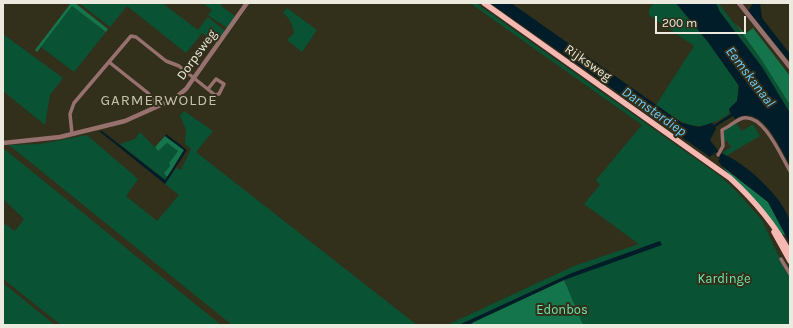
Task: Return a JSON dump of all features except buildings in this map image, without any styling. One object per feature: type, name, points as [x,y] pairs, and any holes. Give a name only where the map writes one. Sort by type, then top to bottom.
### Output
[{"type":"main road","name":"Rijksweg","points":[[484,3],[730,178],[746,193],[769,221],[790,253]]},
{"type":"main road","name":"Rijksweg","points":[[769,221],[790,260]]},
{"type":"street","name":"Dorpsweg","points":[[3,143],[40,140],[125,121],[180,95],[194,78],[247,3]]},
{"type":"street","points":[[746,3],[740,5],[790,67]]},
{"type":"street","points":[[72,134],[70,114],[74,103],[131,36],[148,46],[166,61],[179,66],[215,95],[219,94],[224,84],[216,78],[208,89]]},
{"type":"street","points":[[109,62],[148,93],[158,106]]},
{"type":"street","points":[[718,155],[723,146],[722,130],[740,119],[750,118],[762,125],[790,171]]},
{"type":"street","points":[[781,259],[790,274]]},
{"type":"street","points":[[783,264],[790,260]]},
{"type":"green space","points":[[71,3],[75,3],[108,29],[106,32],[72,6],[37,52],[35,50]]},
{"type":"green space","points":[[79,3],[162,3],[198,30],[208,17],[225,31],[217,44],[202,33],[186,53],[127,6],[110,27]]},
{"type":"green space","points":[[203,3],[223,3],[221,6],[235,16],[227,28],[208,15],[212,10]]},
{"type":"green space","name":"Kardinge","points":[[470,3],[476,3],[720,176],[736,191],[762,220],[786,272],[790,275],[790,325],[476,325],[567,285],[564,280],[660,241],[572,273],[459,325],[447,325],[574,266],[639,244],[584,204],[600,185],[596,180],[642,125]]},
{"type":"green space","points":[[654,3],[676,3],[708,42],[738,83],[739,98],[729,109],[729,114],[718,121],[699,126],[691,125],[675,118],[656,105],[694,46],[649,15],[649,9]]},
{"type":"green space","points":[[716,3],[721,3],[720,5],[761,59],[790,105],[790,113],[762,67],[720,12]]},
{"type":"green space","points":[[72,6],[106,32],[74,72],[41,47]]},
{"type":"green space","points":[[287,8],[317,30],[302,52],[287,40],[294,33],[292,25],[283,13]]},
{"type":"green space","points":[[734,22],[745,34],[753,28],[790,76],[790,105],[761,59]]},
{"type":"green space","points":[[3,34],[63,78],[50,95],[45,125],[3,91]]},
{"type":"green space","points":[[184,111],[213,131],[196,152],[417,325],[232,325],[9,145],[40,144],[87,135],[138,179],[126,196],[157,221],[179,195],[165,184],[176,168],[181,170],[191,149],[185,144],[186,130],[180,116]]},
{"type":"green space","points":[[736,123],[742,131],[753,124],[760,136],[726,156],[723,152],[731,147],[727,141],[724,142],[724,131]]},
{"type":"green space","points":[[140,132],[158,151],[167,143],[178,151],[169,163],[170,166],[164,173],[167,177],[165,180],[120,144],[135,139]]},
{"type":"green space","points":[[165,136],[184,150],[167,177],[164,173],[170,166],[169,163],[178,151],[167,143],[158,151],[155,147]]},
{"type":"green space","points":[[3,148],[221,325],[61,325],[3,279],[3,223],[15,231],[24,219],[3,199]]},
{"type":"green space","points":[[722,166],[768,202],[786,235],[780,234]]},
{"type":"green space","name":"Edonbos","points":[[564,280],[583,325],[474,325],[472,323]]},
{"type":"green space","points":[[3,283],[55,325],[3,325]]},
{"type":"water","points":[[490,3],[511,3],[682,123],[699,127],[712,123],[714,125],[731,114],[729,109],[737,101],[739,86],[708,42],[676,3],[716,3],[720,12],[762,67],[790,113],[790,165],[775,138],[761,121],[753,116],[745,115],[735,119],[733,116],[715,127],[716,129],[710,140],[719,152],[713,153],[720,158],[720,153],[740,164],[751,172],[772,192],[780,202],[790,222],[790,244],[768,202],[722,166],[718,161],[720,159],[713,154],[710,157]]},
{"type":"water","points":[[753,3],[760,3],[762,18],[790,54],[790,62],[748,11]]},
{"type":"water","points":[[99,131],[102,131],[165,180],[184,150],[165,136],[166,134],[187,150],[165,184]]},
{"type":"water","points":[[660,241],[662,245],[564,280],[467,325],[459,325],[572,273]]},
{"type":"district","name":"GARMERWOLDE","points":[[159,101]]},
{"type":"water label","name":"Eemskanaal","points":[[750,77]]},
{"type":"water label","name":"Damsterdiep","points":[[654,112]]}]
